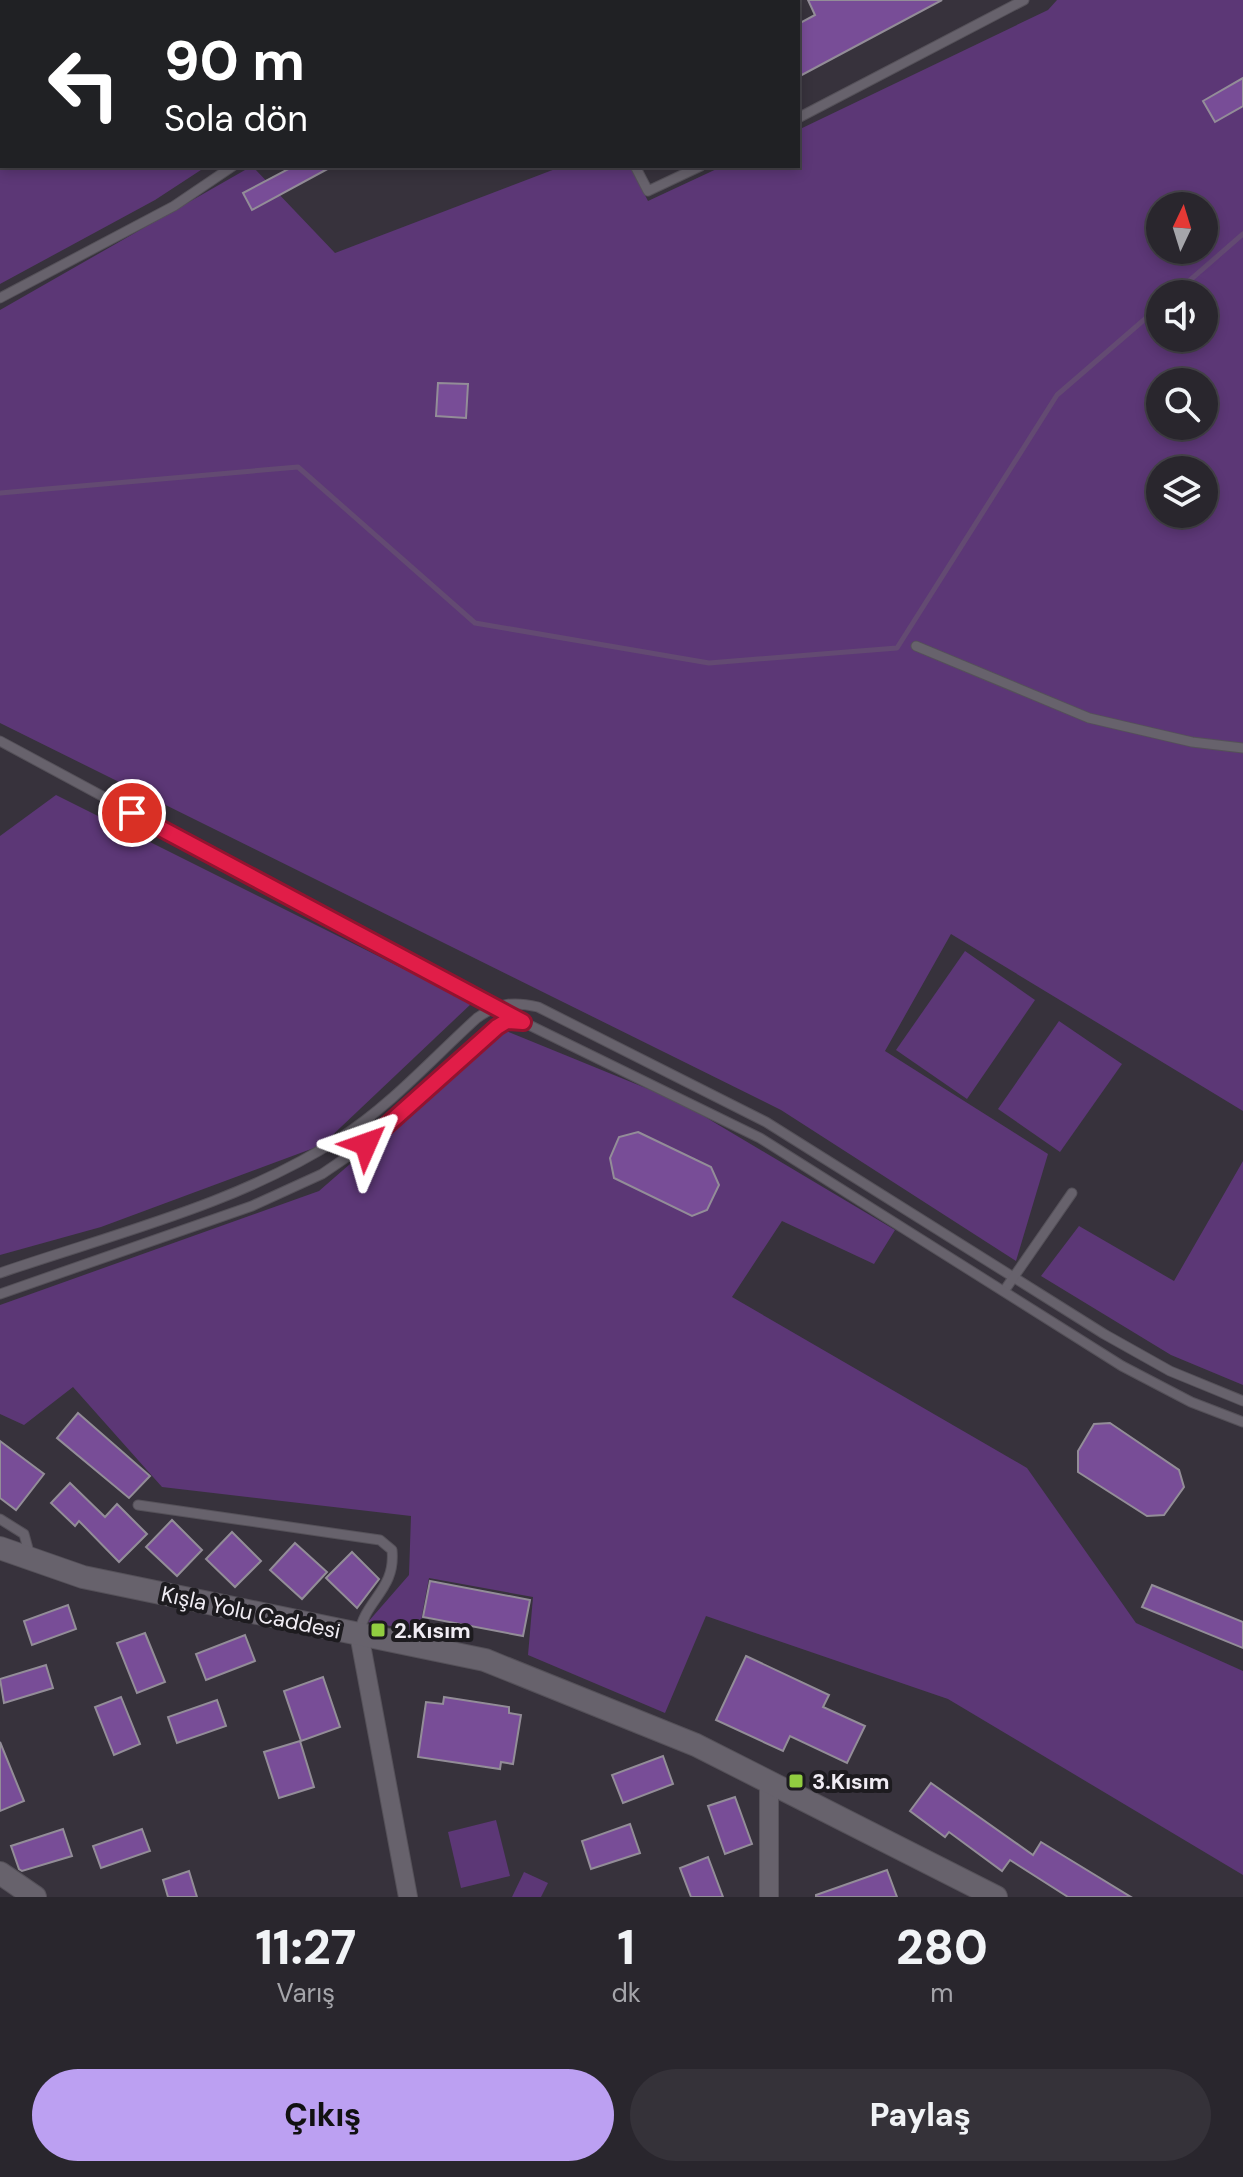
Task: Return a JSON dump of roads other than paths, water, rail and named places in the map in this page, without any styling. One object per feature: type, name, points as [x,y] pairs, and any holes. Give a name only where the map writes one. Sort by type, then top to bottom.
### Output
[{"type":"street","name":"Kışla Yolu Caddesi","points":[[0,1548],[83,1577],[485,1660],[696,1745],[996,1897]]},
{"type":"street","points":[[359,1634],[408,1897]]},
{"type":"street","points":[[765,1895],[769,1781]]},
{"type":"street","points":[[0,1873],[35,1897]]},
{"type":"lane","points":[[800,117],[1024,0]]},
{"type":"lane","points":[[0,298],[174,206],[230,168]]},
{"type":"lane","points":[[636,168],[648,191],[697,168]]},
{"type":"lane","points":[[916,646],[1089,718],[1192,742],[1243,748]]},
{"type":"lane","points":[[0,741],[523,1022],[760,1138],[1155,1384],[1243,1422]]},
{"type":"lane","points":[[0,1273],[223,1196],[316,1153],[358,1125],[493,1006],[519,1003],[538,1007],[766,1122],[1135,1353],[1243,1401]]},
{"type":"lane","points":[[0,1294],[252,1206],[322,1174],[366,1144],[497,1027],[507,1021],[523,1022]]},
{"type":"lane","points":[[1004,1291],[1072,1193]]},
{"type":"lane","points":[[138,1505],[380,1540],[392,1550],[394,1567],[391,1579],[361,1621],[359,1634]]},
{"type":"lane","points":[[0,1519],[24,1534],[30,1559]]},
{"type":"waterway","points":[[1190,280],[1243,234]]},
{"type":"waterway","points":[[0,493],[298,467],[475,623],[709,663],[897,648],[1057,395],[1146,318]]},
{"type":"place","name":"2.Kısım","points":[[378,1630]]},
{"type":"place","name":"3.Kısım","points":[[796,1781]]}]
